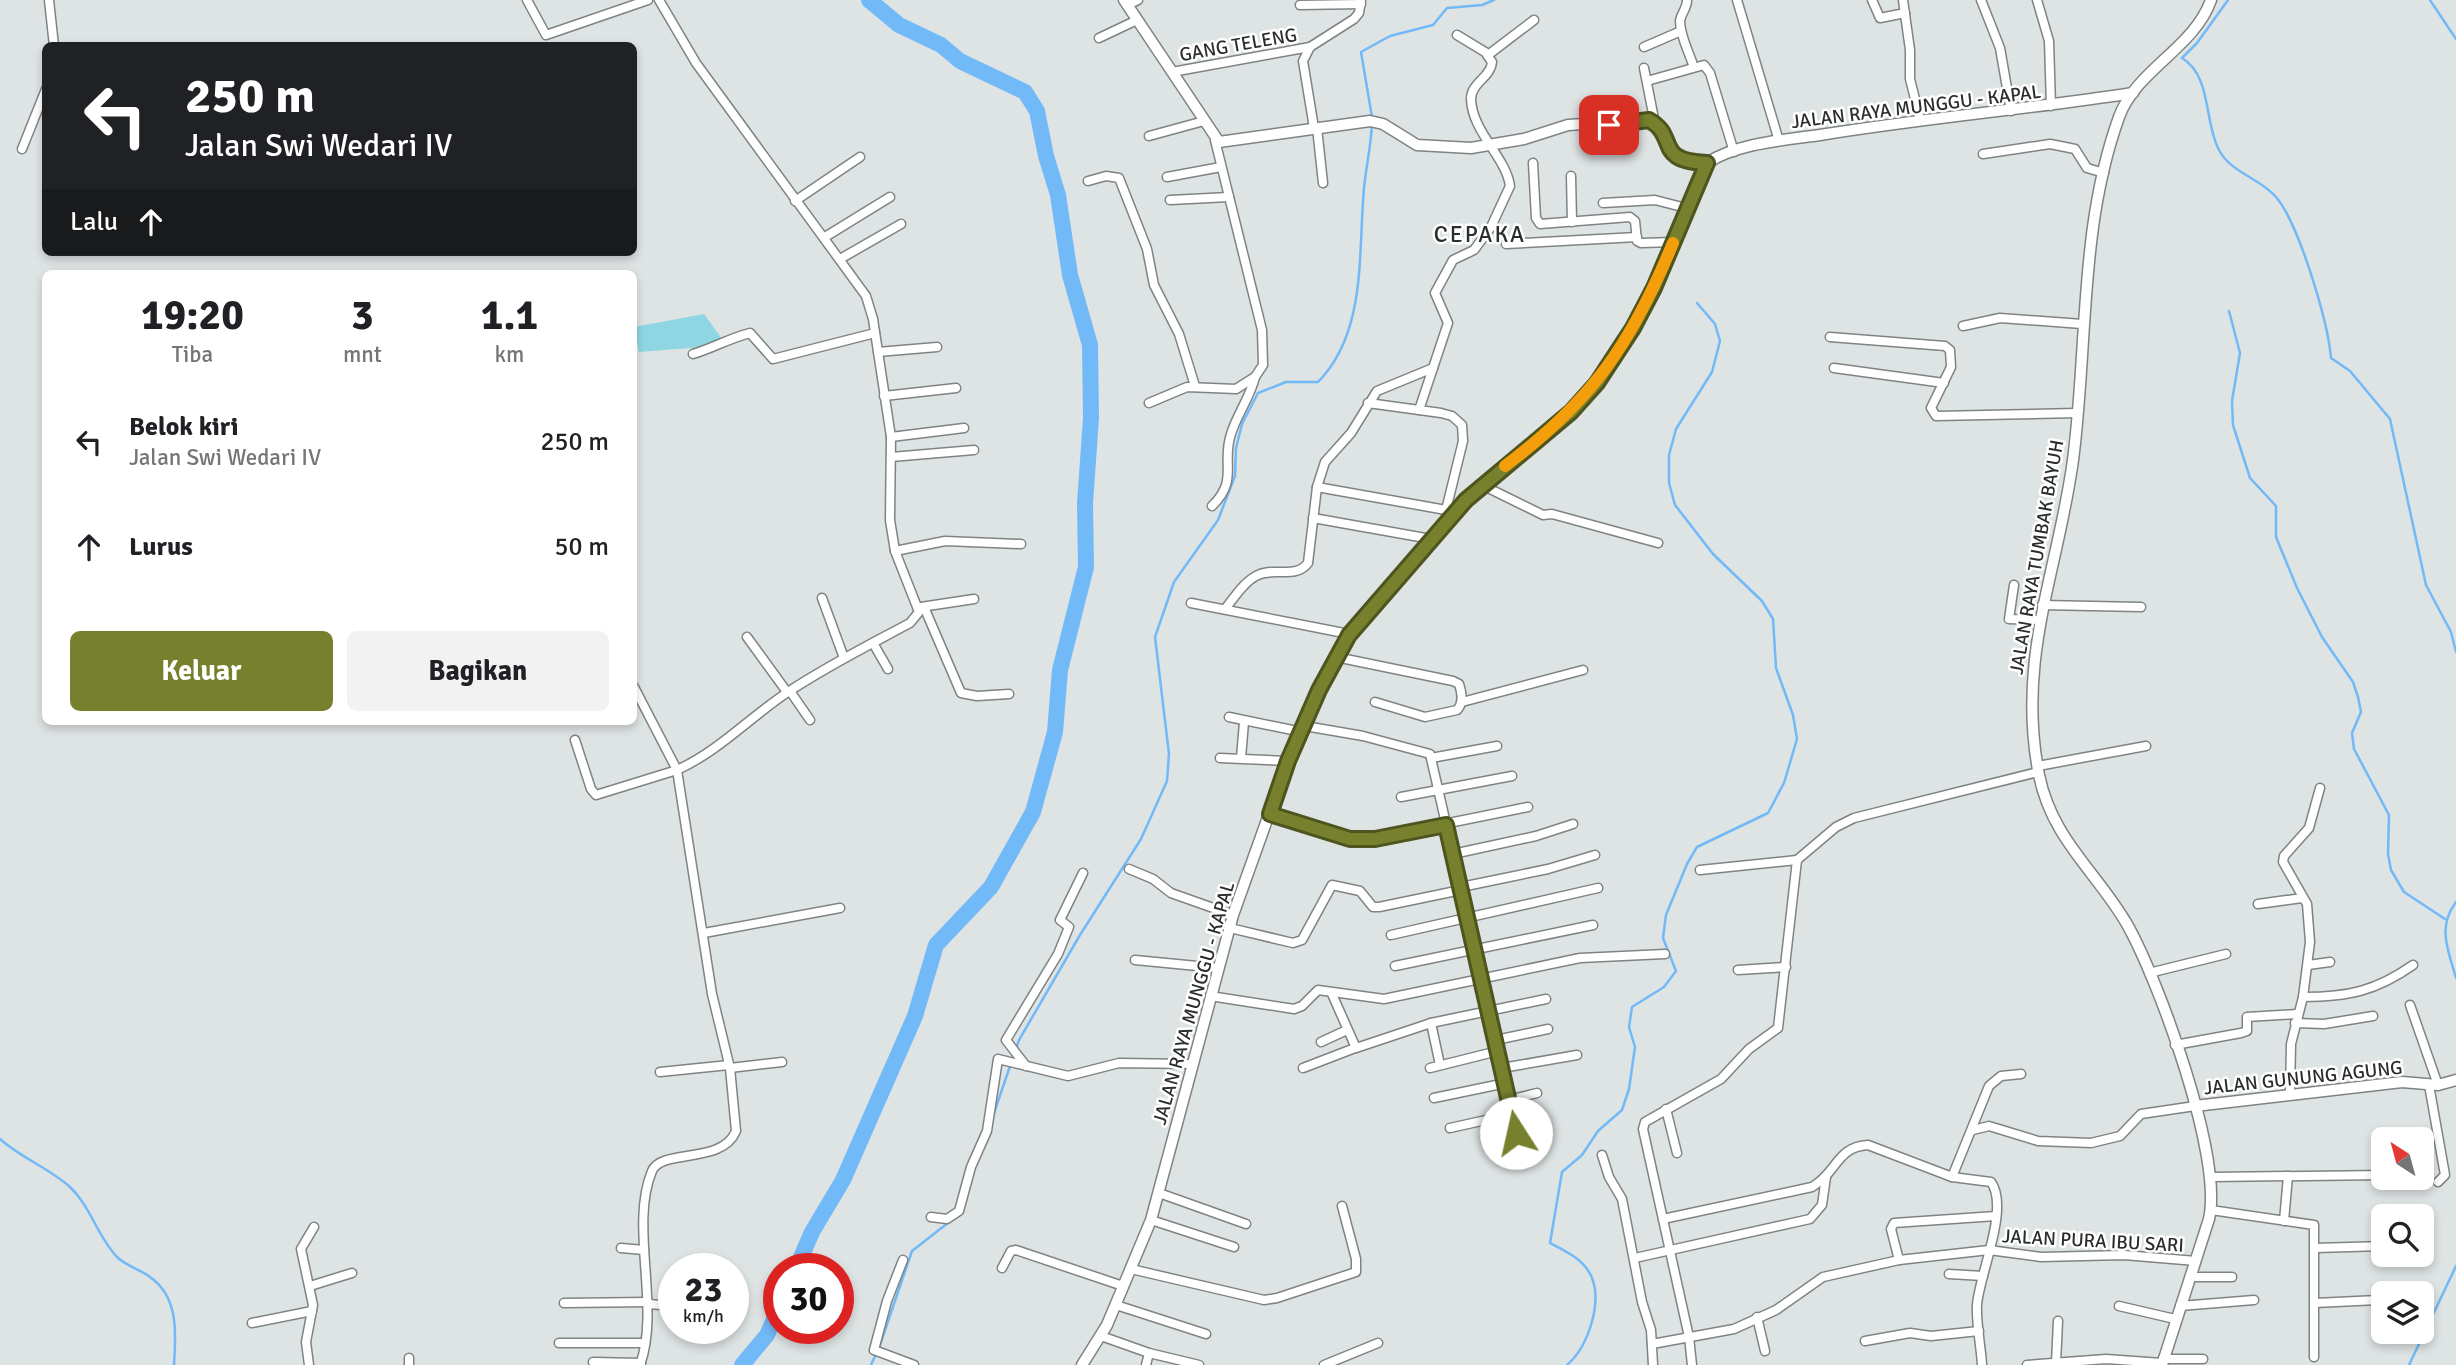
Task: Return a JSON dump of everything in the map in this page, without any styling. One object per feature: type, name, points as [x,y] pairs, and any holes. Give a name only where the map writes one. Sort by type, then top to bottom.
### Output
[{"type":"street","points":[[49,0],[54,42]]},
{"type":"street","points":[[527,0],[546,35],[649,0]]},
{"type":"street","points":[[659,0],[696,63],[866,296],[875,333],[891,437],[890,520],[895,551],[961,693],[977,696],[1009,694]]},
{"type":"street","points":[[1138,0],[1126,3],[1215,140],[1262,330],[1263,365],[1245,385],[1227,390],[1195,386],[1182,388],[1149,403]]},
{"type":"street","points":[[1687,0],[1687,8],[1680,17],[1681,31],[1693,65]]},
{"type":"street","points":[[1737,0],[1779,141]]},
{"type":"street","points":[[1872,0],[1880,18],[1905,13]]},
{"type":"street","points":[[1903,0],[1910,79],[1920,119]]},
{"type":"street","points":[[1981,0],[2000,48],[2011,111]]},
{"type":"street","points":[[2037,0],[2049,41],[2050,106]]},
{"type":"street","points":[[2133,93],[2182,44],[2207,11],[2211,0]]},
{"type":"street","points":[[1300,5],[1361,2],[1354,19],[1310,47],[1303,61],[1323,183]]},
{"type":"street","points":[[1099,38],[1137,20]]},
{"type":"street","points":[[1488,55],[1534,20]]},
{"type":"street","points":[[1644,47],[1681,31]]},
{"type":"street","points":[[1419,410],[1448,323],[1435,293],[1453,260],[1474,250],[1485,236],[1510,186],[1477,124],[1471,96],[1475,86],[1492,65],[1488,55],[1457,35]]},
{"type":"street","name":"GANG TELENG","points":[[1172,72],[1310,47]]},
{"type":"street","points":[[1647,81],[1701,63],[1708,70],[1734,152]]},
{"type":"street","points":[[1644,68],[1655,124],[1674,156],[1683,161],[1707,163]]},
{"type":"street","name":"JALAN RAYA MUNGGU - KAPAL","points":[[1082,1365],[1101,1336],[1116,1305],[1151,1220],[1233,915],[1288,761],[1336,657],[1349,635],[1431,539],[1447,515],[1571,412],[1597,383],[1633,328],[1674,242],[1707,163],[1734,152],[1779,141],[1920,119],[2011,111],[2133,93]]},
{"type":"street","name":"JALAN RAYA TUMBAK BAYUH","points":[[2133,93],[2120,115],[2094,210],[2069,487],[2039,620],[2031,675],[2031,712],[2038,769],[2060,832],[2127,925],[2175,1045],[2195,1106],[2212,1177],[2211,1210],[2162,1362]]},
{"type":"street","points":[[2104,98],[2115,104],[2120,115]]},
{"type":"street","points":[[22,149],[42,99]]},
{"type":"street","points":[[1215,140],[1224,142],[1370,121],[1383,124],[1417,145],[1458,148],[1489,145],[1574,124],[1609,125],[1644,120],[1655,124]]},
{"type":"street","points":[[1149,136],[1204,121]]},
{"type":"street","points":[[1983,154],[2058,144],[2075,149],[2087,168],[2104,173]]},
{"type":"street","points":[[795,201],[860,157]]},
{"type":"street","points":[[1533,163],[1537,223],[1630,217],[1635,221],[1640,243],[1674,242]]},
{"type":"street","points":[[1167,177],[1222,167]]},
{"type":"street","points":[[1087,181],[1105,176],[1119,178],[1147,249],[1154,285],[1179,334],[1195,386]]},
{"type":"street","points":[[1571,176],[1572,222]]},
{"type":"street","points":[[825,237],[890,197]]},
{"type":"street","points":[[1170,200],[1229,197]]},
{"type":"street","points":[[1603,204],[1655,200],[1686,208]]},
{"type":"street","points":[[840,259],[901,224]]},
{"type":"street","points":[[1506,244],[1637,237]]},
{"type":"street","points":[[1963,327],[2000,318],[2082,324]]},
{"type":"street","points":[[693,354],[717,346],[727,339],[750,333],[773,359],[875,333]]},
{"type":"street","points":[[1830,337],[1945,346],[1952,357],[1944,383],[1931,408],[1936,416],[2077,413]]},
{"type":"street","points":[[878,352],[937,347]]},
{"type":"street","points":[[1225,610],[1256,575],[1298,572],[1305,568],[1308,563],[1317,487],[1325,462],[1351,433],[1380,388],[1433,369]]},
{"type":"street","points":[[1834,369],[1944,383]]},
{"type":"street","points":[[1212,506],[1227,486],[1230,436],[1250,396],[1255,377]]},
{"type":"street","points":[[884,396],[956,388]]},
{"type":"street","points":[[1317,487],[1447,515],[1463,441],[1462,425],[1452,416],[1368,403]]},
{"type":"street","points":[[891,437],[964,428]]},
{"type":"street","points":[[891,457],[974,450]]},
{"type":"street","points":[[1482,485],[1543,515],[1552,514],[1658,543]]},
{"type":"street","points":[[1313,518],[1431,539]]},
{"type":"street","points":[[895,551],[945,541],[1021,544]]},
{"type":"street","points":[[2014,585],[2009,619],[2039,620]]},
{"type":"street","points":[[822,598],[844,658]]},
{"type":"street","points":[[921,607],[974,598]]},
{"type":"street","points":[[1191,603],[1349,635]]},
{"type":"street","points":[[2042,605],[2140,607]]},
{"type":"street","points":[[575,740],[591,789],[596,795],[677,770],[696,761],[789,691],[910,623],[917,617],[921,607]]},
{"type":"street","points":[[747,637],[810,720]]},
{"type":"street","points":[[873,643],[888,669]]},
{"type":"street","points":[[1336,657],[1457,682],[1462,702]]},
{"type":"street","points":[[1375,702],[1430,717],[1453,713],[1462,702],[1583,670]]},
{"type":"street","points":[[593,1362],[640,1364],[645,1343],[648,1303],[644,1250],[646,1204],[655,1166],[664,1161],[705,1153],[734,1136],[729,1066],[712,994],[677,770],[637,693]]},
{"type":"street","points":[[1229,717],[1244,722],[1304,729],[1430,755],[1497,746]]},
{"type":"street","points":[[1241,758],[1244,722]]},
{"type":"street","points":[[1700,870],[1797,860],[1836,827],[1854,818],[2038,769],[2146,746]]},
{"type":"street","points":[[1430,755],[1513,1114],[1516,1129],[1510,1149]]},
{"type":"street","points":[[1220,758],[1288,761]]},
{"type":"street","points":[[1401,797],[1439,792],[1512,776]]},
{"type":"street","points":[[2290,1094],[2291,1044],[2308,965],[2307,905],[2283,862],[2284,856],[2309,828],[2320,788]]},
{"type":"street","points":[[1270,814],[1350,839],[1384,837],[1528,807]]},
{"type":"street","points":[[1453,854],[1536,836],[1573,824]]},
{"type":"street","points":[[1230,928],[1293,943],[1302,940],[1328,889],[1334,885],[1360,891],[1373,907],[1379,907],[1595,855]]},
{"type":"street","points":[[1692,1365],[1671,1249],[1643,1129],[1649,1118],[1721,1079],[1749,1049],[1779,1028],[1797,860]]},
{"type":"street","points":[[1129,869],[1153,879],[1171,893],[1233,915]]},
{"type":"street","points":[[1023,1066],[1006,1040],[1058,954],[1069,927],[1060,920],[1083,873]]},
{"type":"street","points":[[1391,935],[1598,888]]},
{"type":"street","points":[[2258,904],[2302,898]]},
{"type":"street","points":[[704,933],[839,908]]},
{"type":"street","points":[[1395,966],[1474,947],[1593,925]]},
{"type":"street","points":[[1210,996],[1294,1009],[1302,1006],[1315,991],[1384,999],[1580,958],[1665,954]]},
{"type":"street","points":[[2148,973],[2226,954]]},
{"type":"street","points":[[1135,960],[1218,968]]},
{"type":"street","points":[[2308,965],[2330,962]]},
{"type":"street","points":[[2303,997],[2338,997],[2372,988],[2387,983],[2413,965]]},
{"type":"street","points":[[1738,970],[1786,967]]},
{"type":"street","points":[[1332,993],[1355,1048]]},
{"type":"street","points":[[1303,1068],[1431,1023],[1546,999]]},
{"type":"street","points":[[2410,1005],[2434,1085],[2445,1175],[2438,1182]]},
{"type":"street","points":[[2175,1045],[2247,1031],[2247,1017],[2296,1019],[2324,1024],[2373,1016]]},
{"type":"street","points":[[1431,1023],[1440,1065]]},
{"type":"street","points":[[1496,1040],[1548,1028]]},
{"type":"street","points":[[1321,1041],[1346,1030]]},
{"type":"street","points":[[1430,1068],[1498,1051]]},
{"type":"street","points":[[1502,1068],[1577,1055]]},
{"type":"street","points":[[931,1217],[947,1219],[959,1211],[971,1167],[987,1131],[997,1061],[1003,1060],[1068,1076],[1119,1063],[1191,1064]]},
{"type":"street","points":[[660,1072],[782,1062]]},
{"type":"street","points":[[1952,1177],[1989,1086],[1994,1079],[2021,1074]]},
{"type":"street","name":"JALAN GUNUNG AGUNG","points":[[2195,1106],[2402,1082],[2434,1085],[2456,1080]]},
{"type":"street","points":[[1434,1098],[1506,1083]]},
{"type":"street","points":[[1509,1100],[1536,1093]]},
{"type":"street","points":[[1973,1129],[1989,1126],[2038,1141],[2091,1143],[2120,1136],[2141,1114],[2167,1107],[2195,1106]]},
{"type":"street","points":[[1666,1109],[1677,1153]]},
{"type":"street","points":[[1450,1128],[1513,1114]]},
{"type":"street","points":[[1516,1129],[1532,1124]]},
{"type":"street","points":[[1663,1219],[1812,1186],[1826,1177],[1847,1150],[1868,1145],[1952,1177],[1991,1182],[1996,1197],[1996,1216],[1977,1305],[1982,1365]]},
{"type":"street","points":[[1602,1155],[1609,1177],[1622,1199],[1652,1344],[1653,1365]]},
{"type":"street","points":[[2212,1177],[2371,1175]]},
{"type":"street","points":[[1635,1258],[1810,1219],[1822,1205],[1826,1177]]},
{"type":"street","points":[[2284,1222],[2288,1177]]},
{"type":"street","points":[[1159,1193],[1245,1224]]},
{"type":"street","points":[[1131,1269],[1264,1300],[1277,1298],[1356,1272],[1356,1259],[1342,1206]]},
{"type":"street","points":[[2211,1210],[2263,1215],[2284,1222],[2314,1225],[2314,1357]]},
{"type":"street","points":[[1899,1260],[1891,1229],[1894,1223],[1996,1216]]},
{"type":"street","points":[[1151,1220],[1234,1247]]},
{"type":"street","points":[[309,1365],[306,1342],[312,1311],[310,1286],[301,1249],[314,1227]]},
{"type":"street","points":[[2315,1248],[2371,1247]]},
{"type":"street","points":[[621,1248],[644,1250]]},
{"type":"street","points":[[1002,1268],[1011,1251],[1016,1250],[1123,1286]]},
{"type":"street","name":"JALAN PURA IBU SARI","points":[[1652,1344],[1734,1329],[1776,1310],[1823,1277],[1899,1260],[1989,1250],[2041,1257],[2124,1255],[2196,1261]]},
{"type":"street","points":[[903,1260],[887,1301],[874,1350],[914,1365]]},
{"type":"street","points":[[310,1286],[352,1273]]},
{"type":"street","points":[[1949,1274],[1983,1276]]},
{"type":"street","points":[[2191,1277],[2232,1277]]},
{"type":"street","points":[[2180,1306],[2254,1300]]},
{"type":"street","points":[[2315,1303],[2371,1300]]},
{"type":"street","points":[[564,1303],[658,1304]]},
{"type":"street","points":[[1116,1305],[1206,1334]]},
{"type":"street","points":[[2119,1306],[2175,1318]]},
{"type":"street","points":[[252,1323],[312,1311]]},
{"type":"street","points":[[1757,1318],[1765,1351]]},
{"type":"street","points":[[2056,1363],[2058,1321]]},
{"type":"street","points":[[1865,1342],[1903,1334],[1931,1336],[1979,1331]]},
{"type":"street","points":[[1101,1336],[1149,1353],[1199,1365]]},
{"type":"street","points":[[559,1343],[645,1343]]},
{"type":"street","points":[[1324,1365],[1378,1343]]},
{"type":"street","points":[[1146,1365],[1149,1353]]},
{"type":"street","points":[[2027,1365],[2106,1359],[2162,1362],[2203,1359]]},
{"type":"shaded area","points":[[704,314],[722,339],[716,346],[639,352],[637,326]]},
{"type":"waterway","points":[[803,1253],[812,1232],[843,1180],[915,1016],[936,945],[991,887],[1033,812],[1055,732],[1060,670],[1086,567],[1085,503],[1091,418],[1090,345],[1070,275],[1058,195],[1046,156],[1037,111],[1025,92],[960,61],[941,45],[899,25],[869,0]]},
{"type":"waterway","points":[[1372,117],[1361,52],[1390,36],[1433,25],[1447,8],[1482,5],[1494,0]]},
{"type":"waterway","points":[[2228,0],[2197,43],[2182,58],[2192,66],[2198,76],[2214,139],[2224,158],[2269,190],[2285,210],[2294,228],[2311,274],[2331,358],[2350,371],[2390,419],[2426,585],[2451,632],[2456,652]]},
{"type":"waterway","points":[[2430,0],[2456,39]]},
{"type":"waterway","points":[[993,1116],[1019,1040],[1080,935],[1141,839],[1167,781],[1169,754],[1155,637],[1174,582],[1218,520],[1235,476],[1236,448],[1242,424],[1258,393],[1286,382],[1318,382],[1334,362],[1345,340],[1357,291],[1364,188],[1372,124]]},
{"type":"waterway","points":[[1567,1365],[1587,1336],[1594,1312],[1595,1288],[1585,1266],[1550,1243],[1562,1172],[1582,1155],[1598,1131],[1622,1110],[1629,1089],[1635,1047],[1629,1027],[1632,1007],[1664,987],[1676,971],[1663,938],[1666,915],[1687,864],[1697,847],[1768,813],[1784,783],[1797,739],[1793,715],[1776,668],[1773,619],[1762,601],[1713,554],[1675,505],[1669,483],[1669,455],[1676,429],[1712,372],[1720,341],[1715,324],[1697,303]]},
{"type":"waterway","points":[[2229,311],[2240,353],[2232,401],[2233,425],[2250,478],[2276,506],[2276,537],[2297,588],[2322,637],[2353,682],[2361,712],[2352,733],[2354,749],[2389,815],[2388,854],[2391,870],[2404,892],[2445,919]]},
{"type":"waterway","points":[[2456,902],[2450,911],[2446,930],[2447,948],[2456,978]]},
{"type":"waterway","points":[[0,1139],[70,1187],[118,1258],[159,1285],[171,1305],[174,1317],[174,1365]]},
{"type":"waterway","points":[[879,1348],[912,1251],[953,1219]]},
{"type":"waterway","points":[[2409,1365],[2456,1266]]},
{"type":"waterway","points":[[742,1365],[763,1340]]},
{"type":"waterway","points":[[871,1365],[876,1354]]},
{"type":"slow traffic","points":[[1505,466],[1571,412],[1597,383],[1633,328],[1673,243]]},
{"type":"district","name":"CEPAKA","points":[[1480,234]]},
{"type":"route","points":[[1516,1133],[1446,825],[1365,840],[1328,834],[1270,814],[1288,761],[1319,690],[1349,635],[1373,604],[1466,500],[1571,412],[1597,383],[1633,328],[1654,288],[1701,170],[1707,163],[1683,161],[1674,156],[1659,128],[1649,120],[1609,125]]}]
